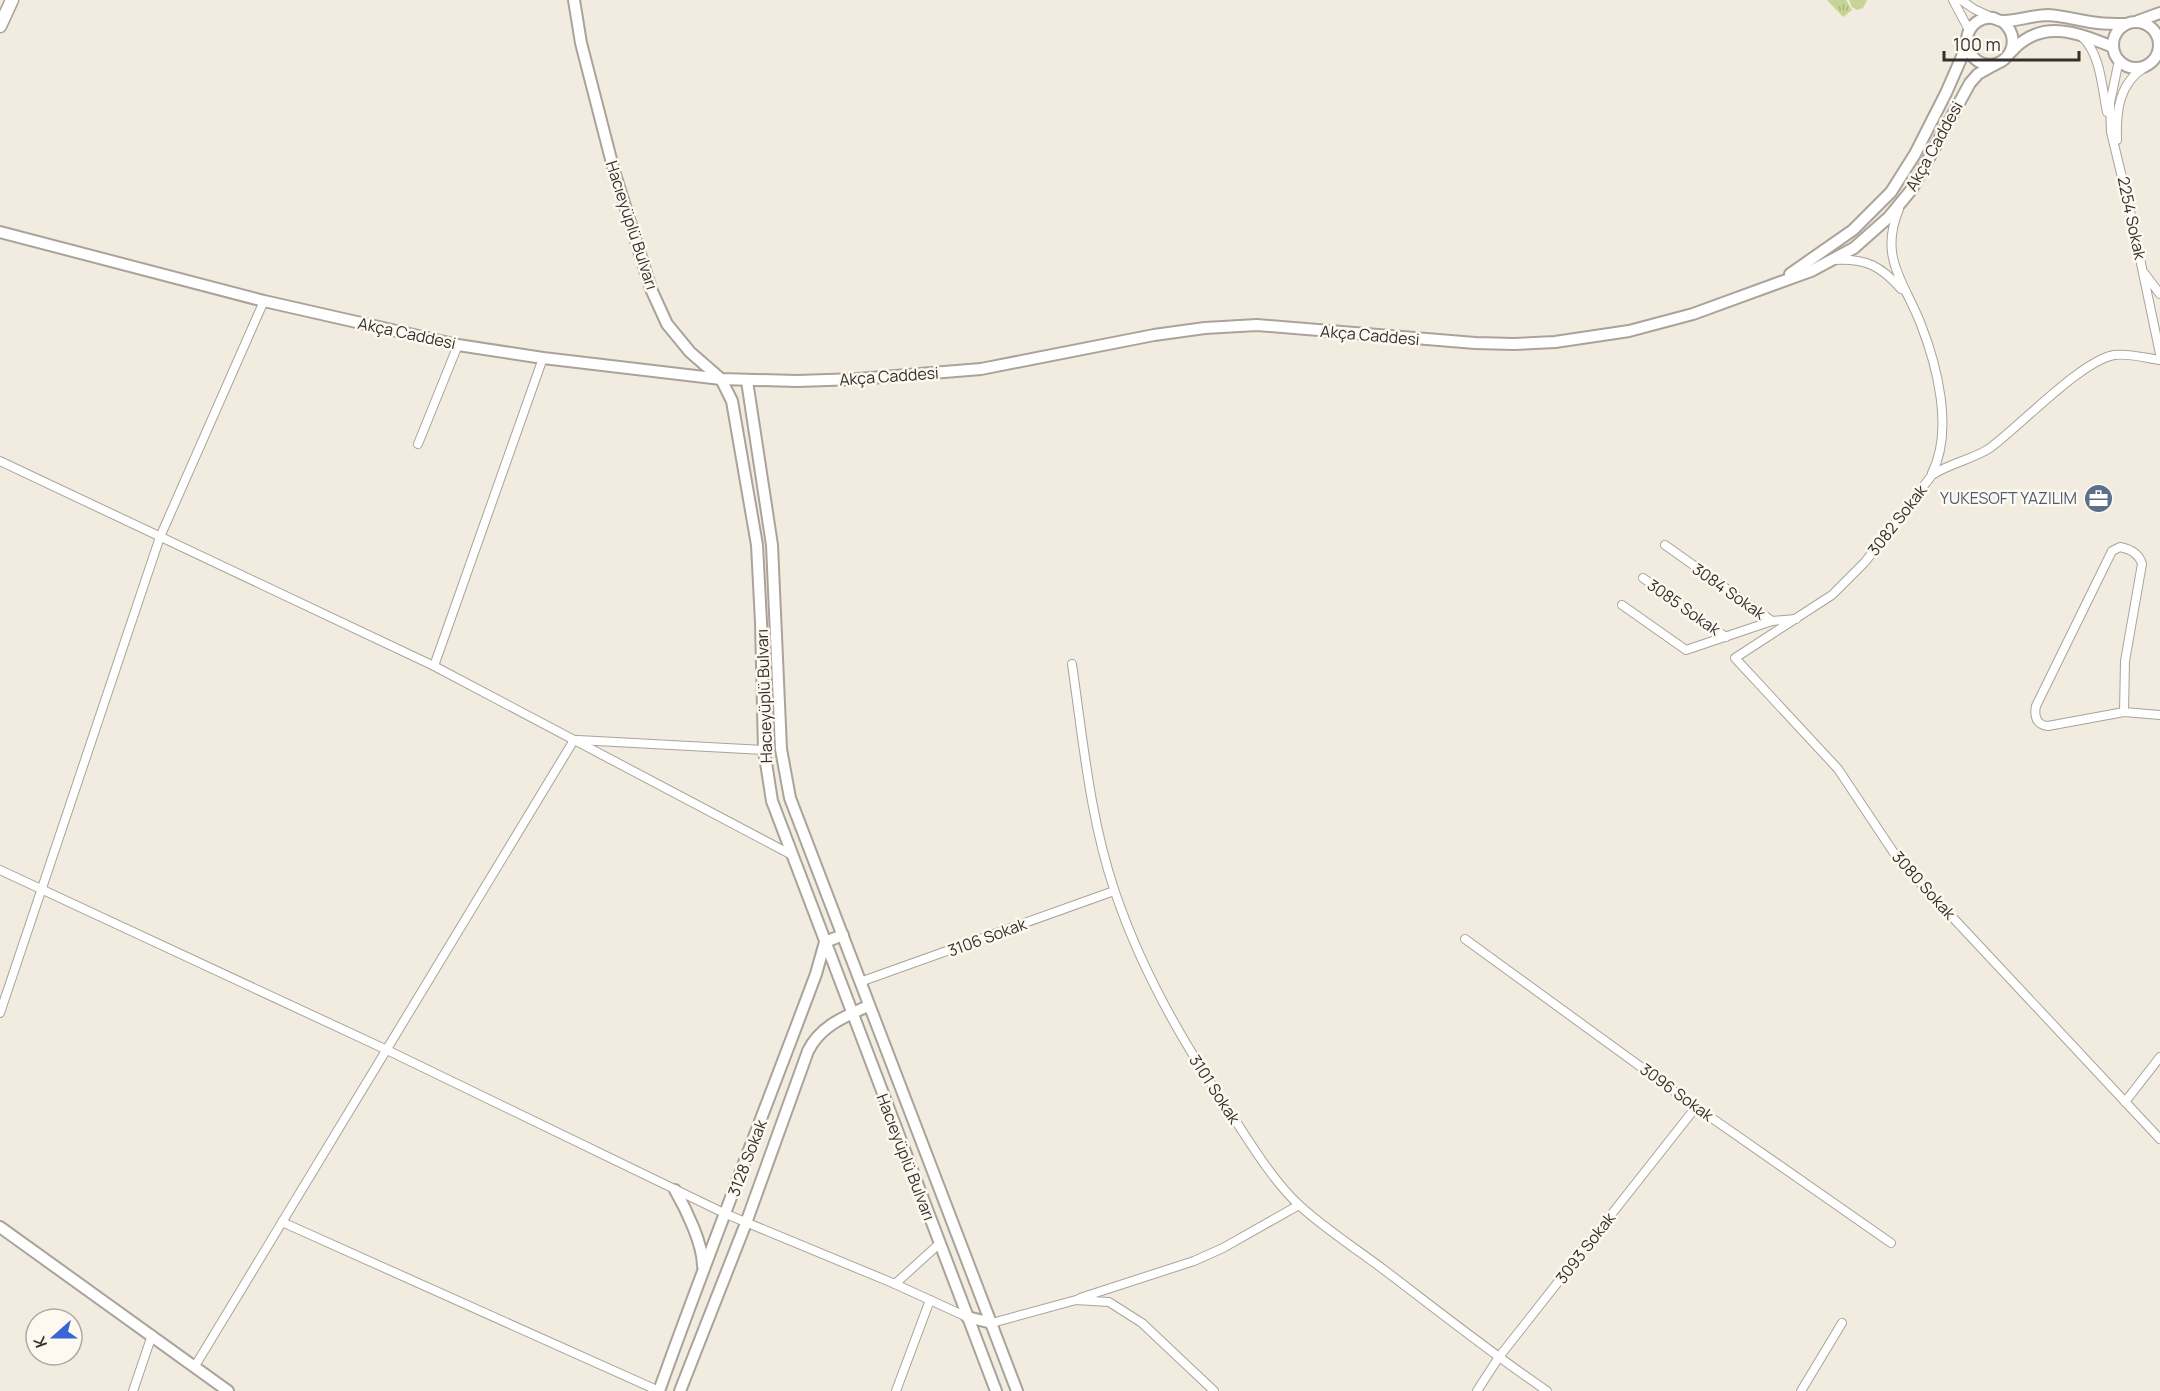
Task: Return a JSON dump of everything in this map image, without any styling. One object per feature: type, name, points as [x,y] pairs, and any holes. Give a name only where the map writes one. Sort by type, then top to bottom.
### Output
[{"type":"main road","points":[[0,26],[12,0]]},
{"type":"street","name":"Hacıeyüplü Bulvarı","points":[[574,0],[581,44],[614,171],[651,289],[668,324],[682,343],[721,380],[732,401],[757,545],[764,750],[772,801],[996,1391]]},
{"type":"street","points":[[1953,0],[1969,30],[1980,20],[2045,15],[2097,23],[2125,24],[2160,13]]},
{"type":"street","points":[[1961,0],[2008,26],[2013,40],[2009,55]]},
{"type":"street","points":[[2125,24],[2115,34],[2113,47],[2119,60],[2131,68],[2145,67],[2151,63],[2159,45],[2152,28],[2138,21]]},
{"type":"street","name":"Akça Caddesi","points":[[1780,282],[1853,230],[1891,192],[1915,154],[1946,93],[1967,45],[1969,30]]},
{"type":"street","name":"Akça Caddesi","points":[[0,232],[264,301],[458,345],[721,380],[858,379],[981,369],[1205,327],[1257,325],[1475,343],[1556,342],[1602,336],[1659,324],[1728,303],[1834,260],[1861,243],[1903,202],[1925,168],[1970,83],[1978,74],[2009,55],[2021,41],[2037,33],[2052,31],[2075,34],[2113,47]]},
{"type":"street","name":"2254 Sokak","points":[[2075,34],[2086,42],[2096,58],[2160,354]]},
{"type":"street","points":[[1967,45],[1974,58],[1981,63],[1996,64]]},
{"type":"street","name":"2254 Sokak","points":[[2112,132],[2110,103],[2119,60]]},
{"type":"street","name":"2254 Sokak","points":[[2117,154],[2117,120],[2122,94],[2132,76],[2145,67]]},
{"type":"street","points":[[1903,202],[1890,237],[1898,275],[1928,345],[1940,393],[1942,446],[1932,475]]},
{"type":"street","points":[[1834,260],[1863,261],[1879,268],[1908,297]]},
{"type":"street","points":[[2144,273],[2160,294]]},
{"type":"street","points":[[0,1013],[160,537],[264,301]]},
{"type":"street","points":[[418,444],[458,345]]},
{"type":"street","name":"3082 Sokak","points":[[1735,658],[1832,595],[1865,562],[1932,475],[1946,466],[1988,449],[2074,378],[2102,360],[2114,355],[2123,355],[2160,360]]},
{"type":"street","points":[[434,666],[543,358]]},
{"type":"street","name":"Hacıeyüplü Bulvarı","points":[[747,381],[772,545],[781,749],[785,780],[868,1006],[1017,1391]]},
{"type":"street","points":[[0,461],[434,666],[792,855]]},
{"type":"street","points":[[757,545],[772,545]]},
{"type":"street","name":"3084 Sokak","points":[[1665,545],[1772,621],[1798,619]]},
{"type":"street","points":[[2124,712],[2125,661],[2142,564],[2140,556],[2120,547],[2112,551],[2035,711],[2038,721],[2048,726],[2124,712],[2160,715]]},
{"type":"street","name":"3085 Sokak","points":[[1642,578],[1726,636]]},
{"type":"street","points":[[1622,605],[1686,650],[1772,621]]},
{"type":"street","name":"3080 Sokak","points":[[1735,658],[1838,769],[1898,859],[2160,1138]]},
{"type":"street","name":"3101 Sokak","points":[[1072,664],[1089,782],[1114,891],[1148,974],[1178,1031],[1241,1129],[1299,1205],[1499,1358],[1547,1391]]},
{"type":"street","points":[[574,740],[764,750]]},
{"type":"street","points":[[195,1366],[574,740]]},
{"type":"street","points":[[0,870],[387,1050],[726,1214],[895,1284],[967,1317],[992,1323],[1076,1300],[1194,1261],[1223,1248],[1299,1205]]},
{"type":"street","name":"3106 Sokak","points":[[860,982],[1114,891]]},
{"type":"street","points":[[825,942],[843,935]]},
{"type":"street","name":"3096 Sokak","points":[[1465,939],[1696,1107],[1891,1243]]},
{"type":"street","name":"3128 Sokak","points":[[660,1391],[702,1270],[726,1214],[816,974],[825,942]]},
{"type":"street","name":"3128 Sokak","points":[[680,1391],[746,1223],[813,1041],[831,1024],[868,1006]]},
{"type":"street","points":[[2126,1102],[2160,1057]]},
{"type":"street","name":"3093 Sokak","points":[[1477,1391],[1499,1358],[1696,1107]]},
{"type":"street","points":[[675,1190],[685,1208],[701,1250],[702,1270]]},
{"type":"street","points":[[282,1222],[660,1391]]},
{"type":"street","points":[[0,1227],[228,1391]]},
{"type":"street","points":[[895,1284],[939,1244]]},
{"type":"street","points":[[896,1391],[930,1300]]},
{"type":"street","points":[[1076,1300],[1109,1302],[1142,1323],[1214,1391]]},
{"type":"street","points":[[1801,1391],[1842,1323]]},
{"type":"street","points":[[133,1391],[152,1335]]},
{"type":"green space","points":[[1827,0],[1846,0],[1852,10],[1843,17]]},
{"type":"green space","points":[[1849,0],[1867,0],[1863,8],[1857,10],[1852,7]]},
{"type":"place","name":"YUKESOFT YAZILIM","points":[[2098,498]]}]
